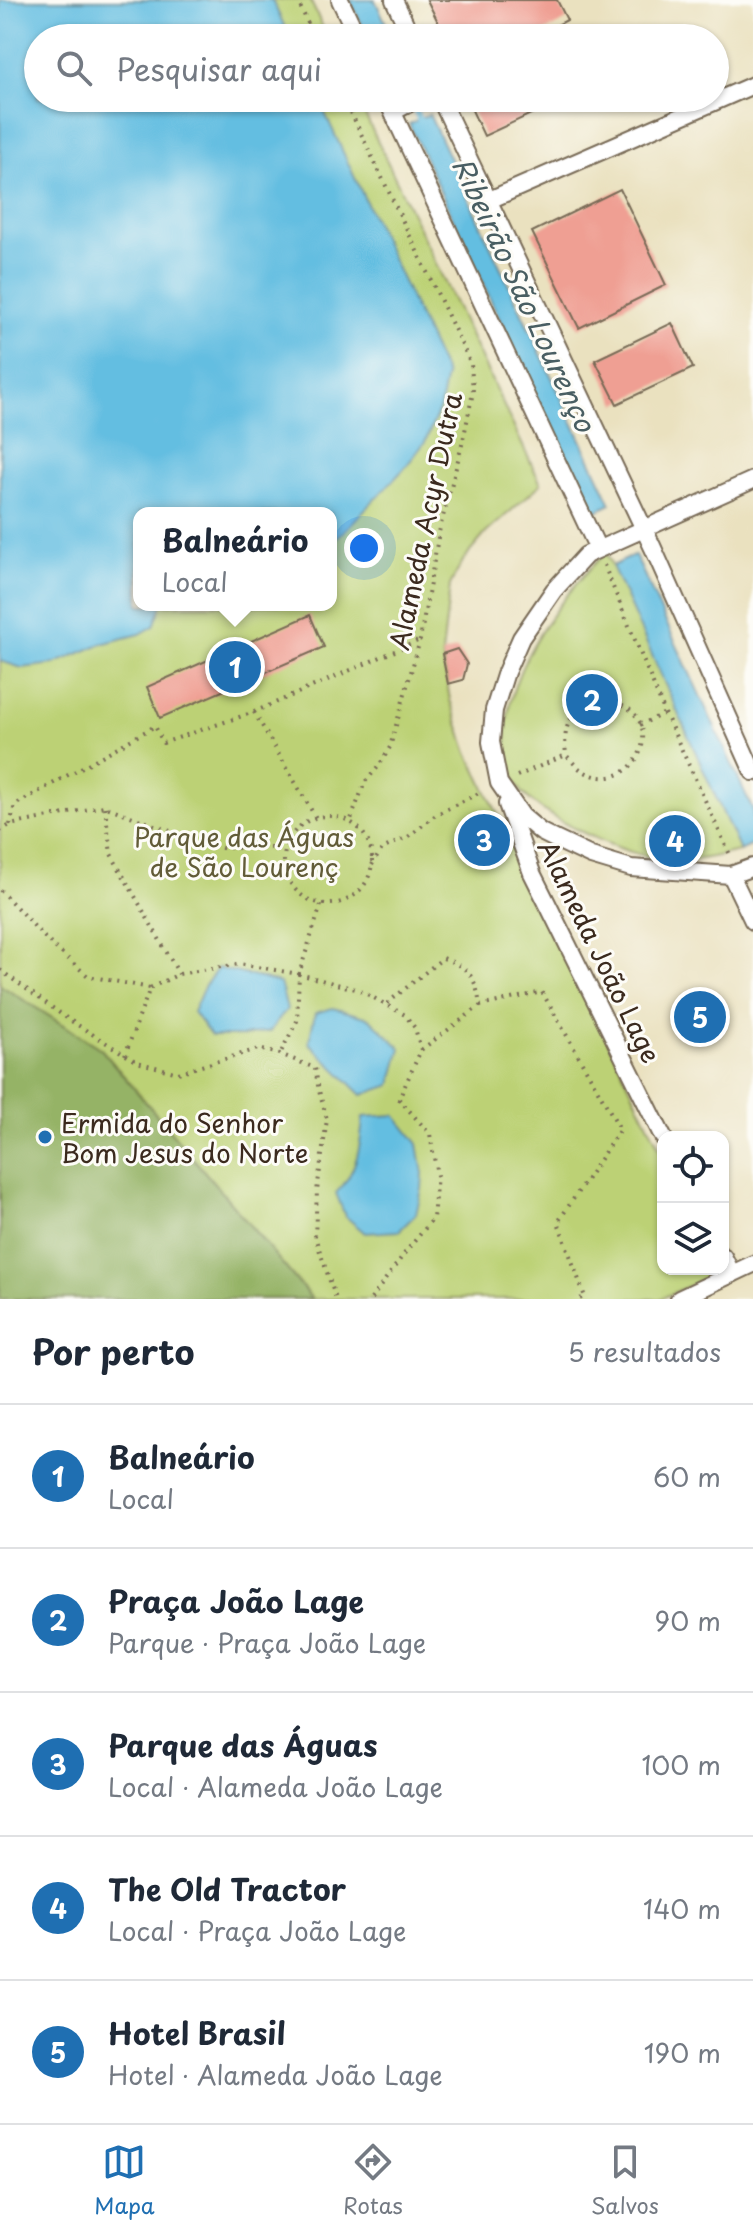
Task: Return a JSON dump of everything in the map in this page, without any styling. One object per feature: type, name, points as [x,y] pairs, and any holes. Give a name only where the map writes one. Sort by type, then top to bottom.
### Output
[{"type":"street","points":[[340,0],[351,24]]},
{"type":"street","points":[[394,0],[405,24]]},
{"type":"street","points":[[729,95],[753,85]]},
{"type":"street","points":[[393,112],[598,549]]},
{"type":"street","points":[[446,112],[643,528],[753,772]]},
{"type":"street","points":[[487,201],[691,112]]},
{"type":"street","points":[[753,480],[586,555],[554,590],[521,638],[494,710],[491,742],[499,783],[522,816],[541,832],[591,856],[631,868],[731,875],[753,867]]},
{"type":"street","name":"Alameda João Lage","points":[[499,783],[537,883],[660,1131]]},
{"type":"street","points":[[731,875],[753,921]]},
{"type":"street","points":[[679,1299],[753,1264]]},
{"type":"street","points":[[729,1268],[732,1274]]},
{"type":"path","points":[[297,0],[308,24]]},
{"type":"path","name":"Alameda Acyr Dutra","points":[[350,822],[365,782],[390,747],[420,640],[439,532],[473,392],[471,364],[351,112]]},
{"type":"path","points":[[598,549],[665,713],[732,858],[731,875]]},
{"type":"path","points":[[10,825],[15,805],[155,726],[163,743],[254,712],[420,640]]},
{"type":"path","points":[[598,702],[614,704],[628,709],[640,725],[643,745],[636,762],[622,773],[604,778],[587,774],[566,755],[564,736],[569,719],[583,707],[598,702]]},
{"type":"path","points":[[254,712],[316,818]]},
{"type":"path","points":[[640,725],[665,713]]},
{"type":"path","points":[[372,865],[367,841],[360,830],[337,817],[316,818],[299,826],[290,836],[283,863],[295,891],[307,900],[321,905],[349,900],[368,879],[382,849],[408,837],[437,814],[499,783],[566,755]]},
{"type":"path","points":[[0,831],[10,825],[104,806],[222,848],[285,848]]},
{"type":"path","points":[[104,806],[111,854],[179,974]]},
{"type":"path","points":[[0,890],[50,943],[88,976],[150,988],[179,974],[239,964],[299,974],[359,990],[405,1015],[415,1028],[421,1050]]},
{"type":"path","points":[[280,1054],[297,1021],[299,974],[321,905]]},
{"type":"path","points":[[385,1005],[443,958],[463,966],[477,984],[480,1006]]},
{"type":"path","points":[[0,970],[68,1019],[137,1062],[178,1073],[258,1049],[315,1068],[327,1119],[320,1161],[315,1237],[336,1299]]},
{"type":"path","points":[[125,1055],[150,988]]},
{"type":"path","points":[[371,1299],[433,1219],[437,1175],[430,1134],[399,1099],[421,1050],[480,1006],[542,992],[620,1129],[558,1222],[585,1297],[579,1299]]},
{"type":"green space","name":"Parque das Águas de São Lourenç","points":[[0,0],[310,0],[321,24],[24,24],[24,112],[364,112],[541,484],[486,533],[464,559],[450,585],[442,654],[450,700],[468,753],[657,1143],[657,1275],[712,1275],[660,1299],[312,1299],[101,1049],[0,985]]},
{"type":"green space","points":[[606,552],[740,851],[683,860],[624,850],[550,815],[522,792],[515,780],[508,758],[506,729],[520,672],[549,619]]},
{"type":"green space","points":[[0,985],[101,1049],[312,1299],[0,1299]]},
{"type":"water","points":[[0,0],[272,0],[283,24],[24,24],[24,112],[324,112],[446,375],[440,408],[425,442],[403,470],[337,536],[337,507],[133,507],[133,611],[160,611],[154,626],[140,634],[101,644],[54,664],[22,668],[0,661]]},
{"type":"water","points":[[350,0],[375,0],[386,24],[361,24]]},
{"type":"water","points":[[429,114],[611,504],[590,514],[409,124]]},
{"type":"water","points":[[635,555],[753,810],[753,845],[740,851],[612,566]]},
{"type":"water","points":[[218,968],[280,983],[287,1009],[270,1031],[244,1036],[211,1036],[193,1012],[204,987]]},
{"type":"water","points":[[333,1008],[369,1018],[401,1048],[391,1085],[362,1095],[309,1043],[315,1013]]},
{"type":"water","points":[[395,1115],[418,1144],[423,1173],[416,1214],[399,1231],[365,1233],[345,1216],[336,1193],[353,1168],[363,1117]]},
{"type":"building","points":[[427,0],[557,0],[567,20],[559,24],[439,24]]},
{"type":"building","points":[[473,112],[535,112],[484,136]]},
{"type":"building","points":[[620,189],[666,285],[579,328],[532,232]]},
{"type":"building","points":[[672,323],[693,368],[617,404],[595,360]]},
{"type":"building","points":[[310,615],[324,647],[160,718],[147,687]]},
{"type":"building","points":[[457,649],[467,664],[463,680],[448,684],[442,654]]},
{"type":"waterway","name":"Ribeirão São Lourenço","points":[[416,112],[422,125]]},
{"type":"place","name":"Balneário","points":[[235,667]]},
{"type":"place","name":"Praça João Lage","points":[[592,700]]},
{"type":"place","name":"Parque das Águas","points":[[484,840]]},
{"type":"place","name":"The Old Tractor","points":[[675,841]]},
{"type":"place","name":"Hotel Brasil","points":[[700,1017]]},
{"type":"place","name":"Ermida do Senhor Bom Jesus do Norte","points":[[45,1137]]}]
